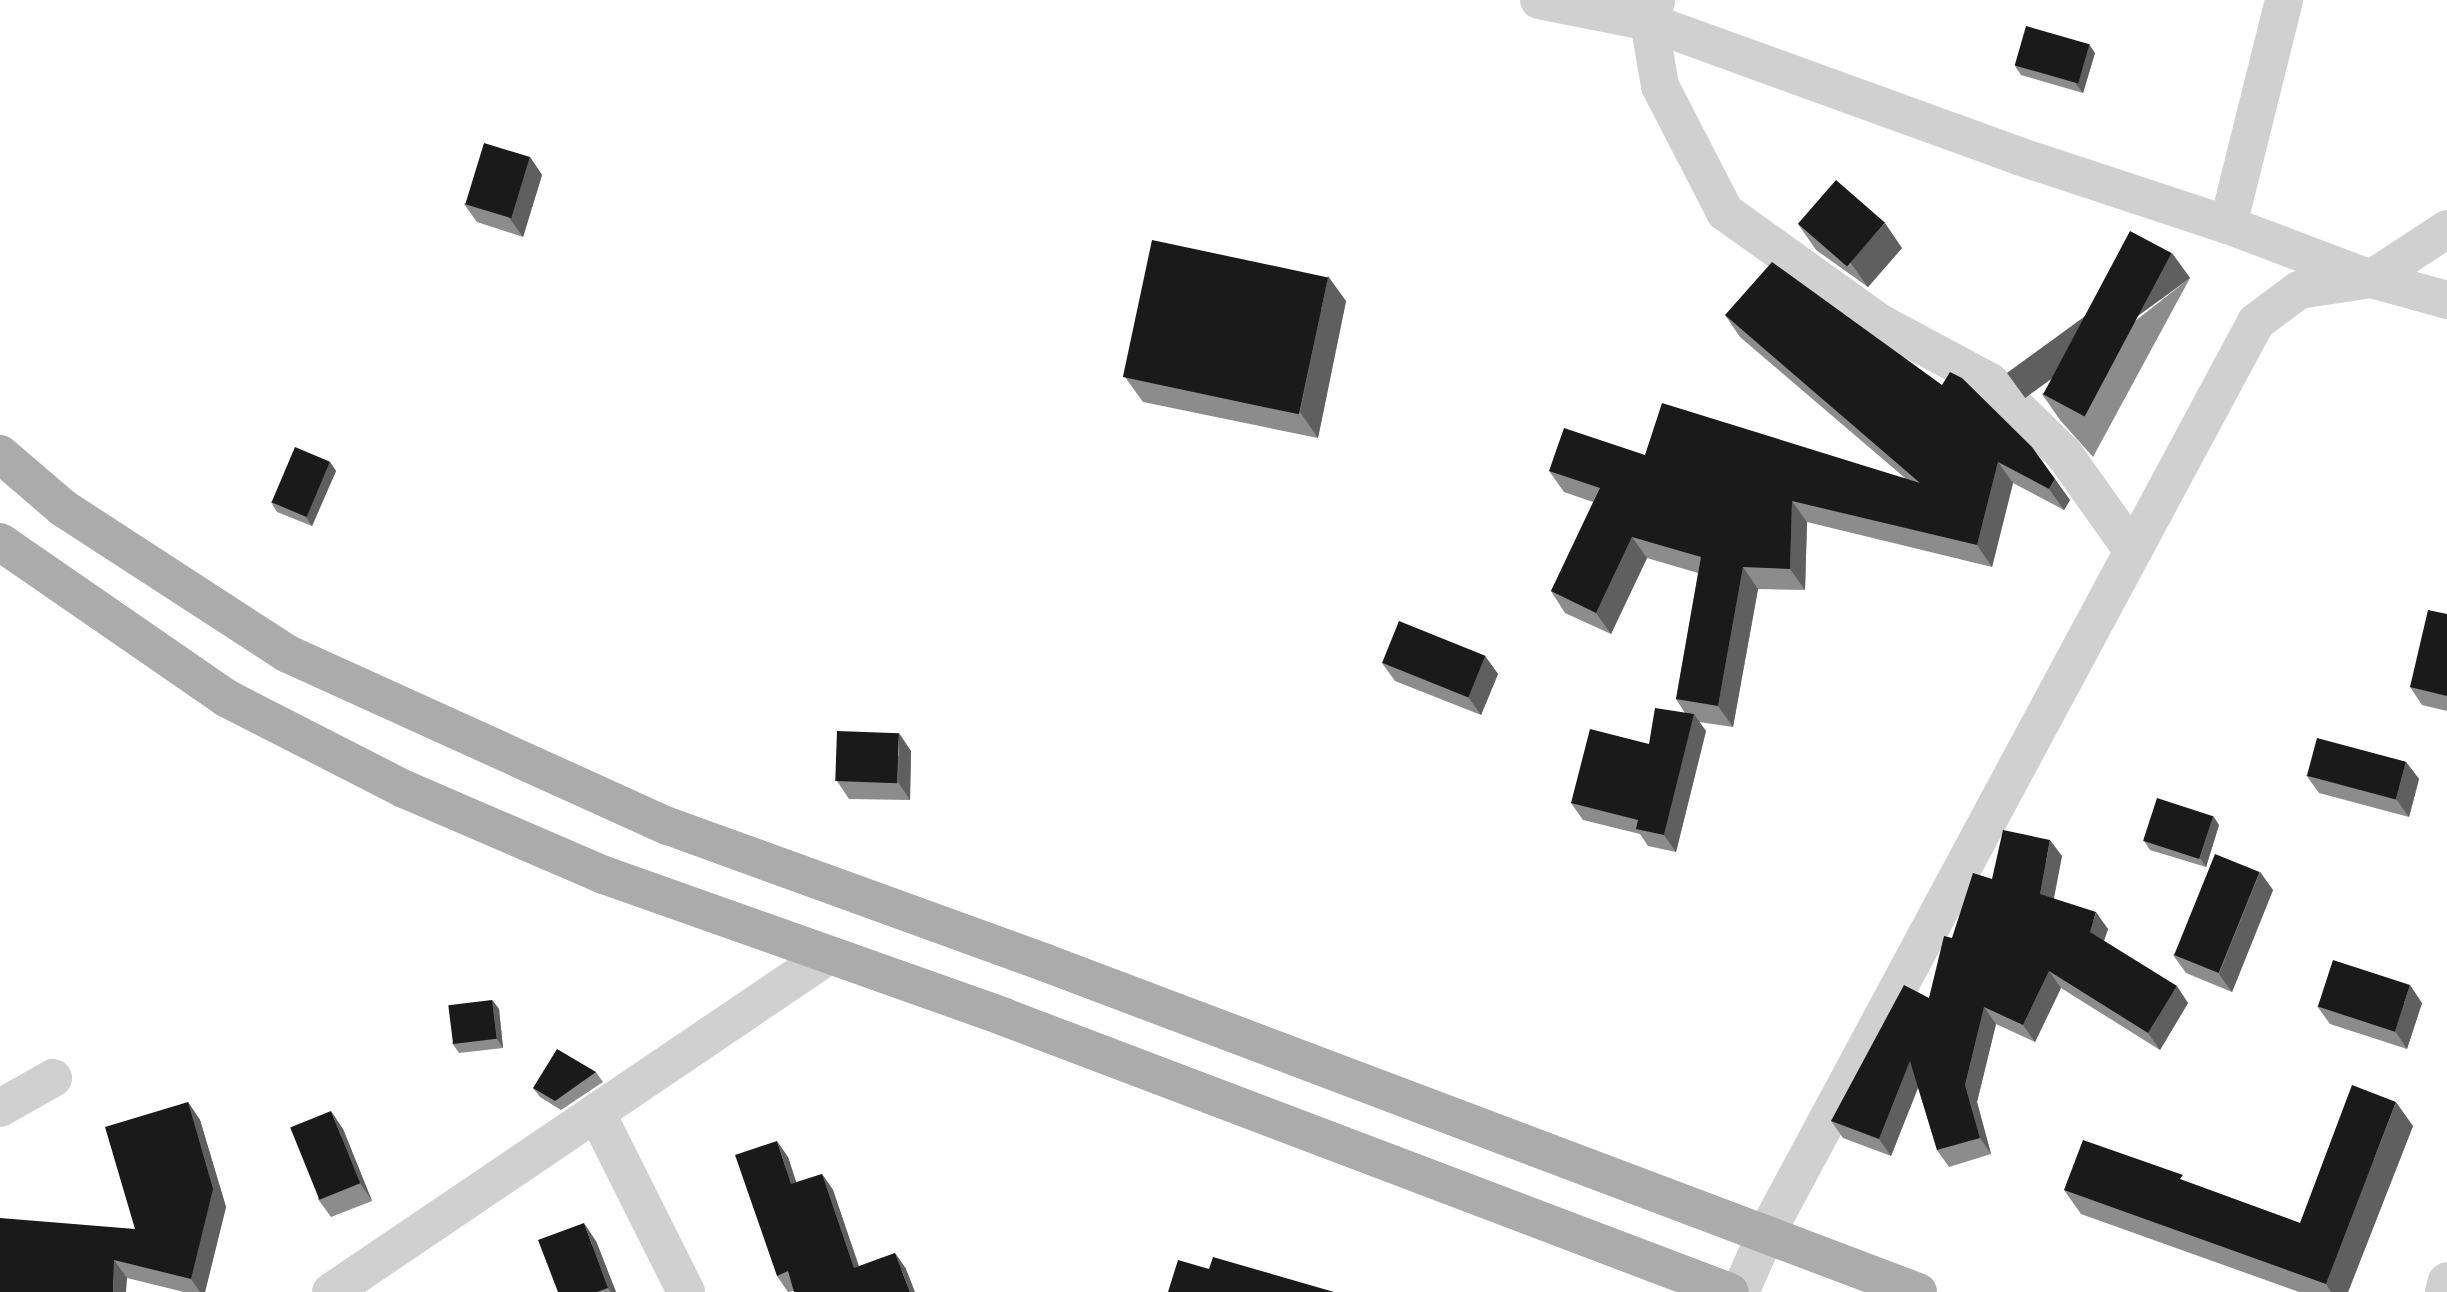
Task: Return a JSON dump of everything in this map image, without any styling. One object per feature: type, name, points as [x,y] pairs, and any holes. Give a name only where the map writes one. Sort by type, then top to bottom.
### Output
[{"type":"main road","points":[[0,454],[62,508],[288,654],[668,826],[1046,963],[1918,1292]]},
{"type":"main road","points":[[0,542],[226,698],[404,789],[604,875],[1004,1017],[1730,1292]]},
{"type":"street","points":[[1539,0],[1653,11],[2021,157],[2228,225],[2371,279],[2447,300]]},
{"type":"street","points":[[2228,225],[2284,0]]},
{"type":"street","points":[[1653,11],[1660,86],[1725,212],[1880,323],[1990,383],[2064,454],[2133,551]]},
{"type":"street","points":[[1740,1292],[1766,1234],[2256,322],[2300,290],[2371,279],[2447,229]]},
{"type":"street","points":[[331,1292],[829,955]]},
{"type":"street","points":[[0,1108],[53,1078]]},
{"type":"street","points":[[596,1112],[686,1292]]},
{"type":"street","points":[[2444,1292],[2447,1280]]},
{"type":"building","points":[[2026,26],[2089,44],[2078,84],[2015,65]]},
{"type":"building","points":[[484,143],[530,157],[511,218],[465,204]]},
{"type":"building","points":[[1836,180],[1885,223],[1847,266],[1798,224]]},
{"type":"building","points":[[2130,231],[2171,253],[2085,416],[2043,394]]},
{"type":"building","points":[[1152,240],[1328,277],[1299,414],[1123,377]]},
{"type":"building","points":[[1772,262],[1942,385],[1950,372],[1962,378],[2032,447],[2055,479],[2049,489],[1998,462],[1977,545],[1792,501],[1790,569],[1743,567],[1718,706],[1676,699],[1701,557],[1632,537],[1596,613],[1551,591],[1600,488],[1549,471],[1564,428],[1645,455],[1662,403],[1920,483],[1725,315]]},
{"type":"building","points":[[295,447],[330,462],[307,517],[272,502]]},
{"type":"building","points":[[2428,610],[2447,614],[2447,696],[2410,687]]},
{"type":"building","points":[[1399,621],[1485,656],[1468,698],[1382,663]]},
{"type":"building","points":[[1655,708],[1694,714],[1664,835],[1636,829],[1638,820],[1571,803],[1590,729],[1649,744]]},
{"type":"building","points":[[837,731],[899,733],[897,783],[835,781]]},
{"type":"building","points":[[2317,738],[2406,762],[2396,799],[2307,776]]},
{"type":"building","points":[[2157,798],[2213,816],[2199,859],[2143,841]]},
{"type":"building","points":[[2003,830],[2050,840],[2040,894],[2096,912],[2090,932],[2177,986],[2148,1033],[2049,971],[2023,1025],[1984,1007],[1965,1085],[1980,1138],[1937,1150],[1910,1061],[1879,1139],[1831,1121],[1904,985],[1929,998],[1944,936],[1952,938],[1973,873],[1992,879]]},
{"type":"building","points":[[2215,854],[2260,872],[2219,973],[2174,955]]},
{"type":"building","points":[[2333,960],[2410,985],[2395,1032],[2318,1007]]},
{"type":"building","points":[[492,1000],[497,1039],[453,1044],[448,1005]]},
{"type":"building","points":[[557,1049],[596,1072],[555,1101],[533,1088]]},
{"type":"building","points":[[2352,1085],[2396,1102],[2326,1284],[2064,1190],[2083,1140],[2183,1175],[2180,1179],[2300,1223]]},
{"type":"building","points":[[188,1102],[213,1189],[191,1279],[114,1260],[113,1292],[0,1292],[0,1218],[135,1229],[105,1127]]},
{"type":"building","points":[[331,1111],[360,1183],[319,1200],[290,1127]]},
{"type":"building","points":[[777,1141],[791,1184],[822,1174],[854,1268],[895,1253],[910,1292],[794,1292],[788,1271],[777,1276],[735,1155]]},
{"type":"building","points":[[584,1223],[608,1288],[597,1292],[558,1292],[538,1240]]},
{"type":"building","points":[[1213,1257],[1334,1292],[1168,1292],[1178,1260],[1209,1269]]}]
